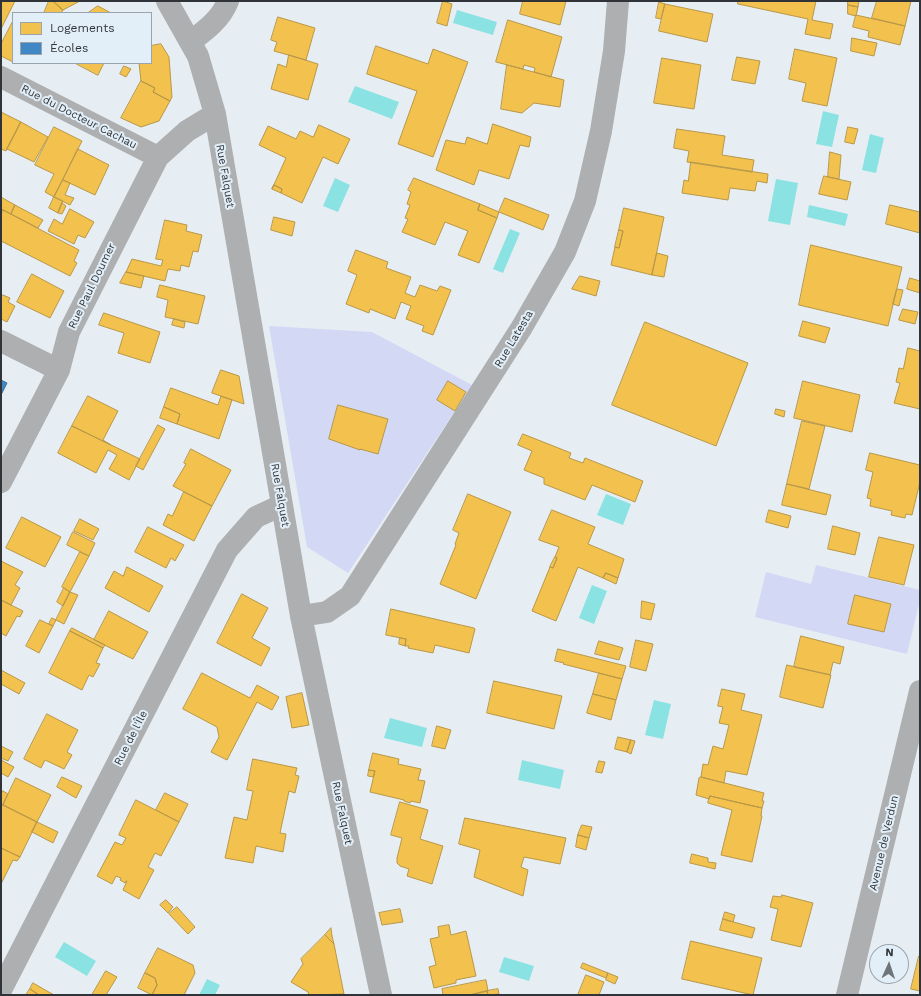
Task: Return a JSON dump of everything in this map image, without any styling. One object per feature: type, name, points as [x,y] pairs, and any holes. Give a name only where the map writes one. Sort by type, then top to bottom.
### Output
[{"type":"street","name":"Rue Falquet","points":[[167,1],[198,56],[215,114],[301,616],[381,995]]},
{"type":"street","points":[[190,42],[210,28],[225,9],[228,1]]},
{"type":"street","name":"Rue Latesta","points":[[301,616],[327,612],[350,596],[522,327],[565,252],[585,201],[601,131],[614,51],[618,1]]},
{"type":"street","name":"Rue du Docteur Cachau","points":[[1,77],[158,157]]},
{"type":"street","name":"Rue Paul Doumer","points":[[1,482],[59,370],[69,332],[158,157],[187,131],[215,114]]},
{"type":"street","points":[[1,341],[59,370]]},
{"type":"street","name":"Rue de l'Île","points":[[1,990],[227,550],[256,517],[282,505]]},
{"type":"street","name":"Avenue de Verdun","points":[[847,995],[920,691]]},
{"type":"shaded area","points":[[269,326],[372,332],[472,385],[348,573],[307,547]]},
{"type":"shaded area","points":[[816,565],[920,590],[920,600],[907,654],[755,617],[766,572],[811,584]]},
{"type":"water","points":[[457,10],[497,22],[493,35],[453,23]]},
{"type":"water","points":[[355,86],[399,102],[392,119],[348,102]]},
{"type":"water","points":[[823,111],[839,115],[832,147],[816,144]]},
{"type":"water","points":[[870,134],[884,138],[876,173],[862,170]]},
{"type":"water","points":[[335,178],[350,185],[338,212],[323,206]]},
{"type":"water","points":[[776,179],[798,183],[790,225],[768,221]]},
{"type":"water","points":[[809,205],[848,214],[845,226],[807,217]]},
{"type":"water","points":[[510,229],[520,233],[503,273],[493,269]]},
{"type":"water","points":[[606,494],[631,504],[623,525],[597,515]]},
{"type":"water","points":[[592,585],[607,591],[594,624],[579,618]]},
{"type":"water","points":[[654,700],[671,704],[663,739],[645,735]]},
{"type":"water","points":[[390,718],[427,728],[422,747],[384,738]]},
{"type":"water","points":[[522,760],[564,770],[560,789],[518,780]]},
{"type":"water","points":[[64,942],[96,961],[87,976],[55,957]]},
{"type":"water","points":[[504,957],[534,966],[529,981],[499,972]]},
{"type":"water","points":[[207,979],[220,985],[215,995],[199,995]]},
{"type":"building: Logements","points":[[1,1],[15,1],[1,29]]},
{"type":"building: Logements","points":[[49,1],[53,1],[63,10],[62,12],[44,12]]},
{"type":"building: Logements","points":[[53,1],[80,1],[63,10]]},
{"type":"building: Logements","points":[[443,1],[452,4],[447,26],[437,23]]},
{"type":"building: Logements","points":[[523,1],[566,1],[560,25],[520,14]]},
{"type":"building: Logements","points":[[738,1],[816,1],[812,20],[833,24],[830,39],[805,34],[808,19],[738,4]]},
{"type":"building: Logements","points":[[848,1],[859,1],[858,7],[848,5]]},
{"type":"building: Logements","points":[[877,1],[911,1],[905,26],[872,18]]},
{"type":"building: Logements","points":[[659,2],[665,4],[661,19],[656,18]]},
{"type":"building: Logements","points":[[665,4],[713,14],[707,42],[659,31]]},
{"type":"building: Logements","points":[[848,5],[858,7],[856,16],[848,14]]},
{"type":"building: Logements","points":[[98,6],[109,12],[89,12]]},
{"type":"building: Logements","points":[[856,15],[905,26],[900,45],[868,37],[869,31],[853,27]]},
{"type":"building: Logements","points":[[278,17],[315,28],[306,60],[274,51],[277,42],[271,40]]},
{"type":"building: Logements","points":[[508,20],[562,37],[551,77],[534,72],[535,68],[524,65],[523,69],[496,62]]},
{"type":"building: Logements","points":[[12,23],[12,62],[1,56],[1,44]]},
{"type":"building: Logements","points":[[852,38],[877,43],[874,56],[851,51]]},
{"type":"building: Logements","points":[[161,44],[169,57],[172,97],[170,101],[153,92],[155,88],[141,81],[139,64],[152,64],[152,46]]},
{"type":"building: Logements","points":[[376,46],[428,64],[433,49],[468,62],[433,157],[398,144],[417,91],[367,74]]},
{"type":"building: Logements","points":[[795,49],[837,58],[827,106],[802,101],[806,83],[789,79]]},
{"type":"building: Logements","points":[[289,55],[318,64],[308,100],[271,89],[278,64],[286,67]]},
{"type":"building: Logements","points":[[737,57],[760,61],[755,84],[732,80]]},
{"type":"building: Logements","points":[[662,58],[701,65],[694,109],[654,103]]},
{"type":"building: Logements","points":[[77,64],[104,64],[98,75]]},
{"type":"building: Logements","points":[[507,65],[564,80],[560,107],[534,103],[522,113],[501,109]]},
{"type":"building: Logements","points":[[124,66],[131,69],[126,77],[120,74]]},
{"type":"building: Logements","points":[[141,81],[155,88],[153,92],[170,101],[159,121],[141,127],[121,118]]},
{"type":"building: Logements","points":[[1,112],[21,122],[6,151],[1,149]]},
{"type":"building: Logements","points":[[21,122],[48,137],[34,162],[7,149]]},
{"type":"building: Logements","points":[[493,124],[531,137],[529,147],[520,145],[509,179],[479,170],[474,185],[436,170],[446,140],[465,144],[467,137],[487,144]]},
{"type":"building: Logements","points":[[319,125],[350,139],[338,164],[323,157],[302,203],[281,193],[282,189],[274,185],[272,189],[286,158],[259,145],[268,126],[296,139],[300,131],[313,137]]},
{"type":"building: Logements","points":[[54,127],[82,141],[54,197],[45,192],[54,174],[35,165]]},
{"type":"building: Logements","points":[[848,127],[858,129],[854,144],[845,142]]},
{"type":"building: Logements","points":[[677,129],[725,136],[722,155],[754,160],[752,172],[687,162],[689,151],[674,148]]},
{"type":"building: Logements","points":[[78,149],[109,165],[95,195],[63,180]]},
{"type":"building: Logements","points":[[830,152],[841,155],[839,179],[828,177]]},
{"type":"building: Logements","points":[[691,162],[768,174],[767,183],[757,181],[755,191],[730,188],[728,200],[682,193],[684,180],[688,181]]},
{"type":"building: Logements","points":[[824,176],[851,182],[847,200],[819,194]]},
{"type":"building: Logements","points":[[414,178],[480,204],[478,210],[497,218],[479,263],[458,255],[468,231],[445,222],[435,245],[402,232],[408,219],[405,218],[410,205],[407,204],[411,192],[408,190]]},
{"type":"building: Logements","points":[[63,180],[70,183],[65,195],[74,198],[70,205],[54,197]]},
{"type":"building: Logements","points":[[274,185],[282,189],[281,193],[272,189]]},
{"type":"building: Logements","points":[[1,197],[15,205],[11,214],[1,209]]},
{"type":"building: Logements","points":[[54,197],[63,201],[58,213],[49,208]]},
{"type":"building: Logements","points":[[505,198],[549,215],[543,230],[499,212]]},
{"type":"building: Logements","points":[[62,203],[66,206],[62,214],[58,213]]},
{"type":"building: Logements","points":[[480,204],[499,212],[497,218],[478,210]]},
{"type":"building: Logements","points":[[15,205],[43,220],[38,228],[11,214]]},
{"type":"building: Logements","points":[[890,205],[920,212],[920,233],[886,224]]},
{"type":"building: Logements","points":[[624,208],[664,217],[652,275],[611,265],[615,247],[619,248],[623,231],[619,230]]},
{"type":"building: Logements","points":[[70,209],[94,222],[85,238],[78,235],[74,244],[48,231],[54,219],[62,224]]},
{"type":"building: Logements","points":[[3,210],[79,250],[74,261],[77,263],[70,276],[1,241],[1,215]]},
{"type":"building: Logements","points":[[274,217],[295,222],[292,236],[271,230]]},
{"type":"building: Logements","points":[[165,220],[187,225],[186,231],[202,235],[198,252],[193,251],[189,267],[181,265],[180,271],[168,269],[165,281],[126,272],[132,259],[161,266],[163,260],[156,259]]},
{"type":"building: Logements","points":[[619,230],[623,231],[619,248],[615,247]]},
{"type":"building: Logements","points":[[811,245],[902,267],[888,326],[799,305]]},
{"type":"building: Logements","points":[[356,250],[388,262],[386,268],[411,277],[405,293],[415,297],[420,285],[437,291],[440,286],[451,290],[433,335],[422,331],[424,326],[406,319],[411,306],[401,302],[395,319],[370,309],[369,313],[346,304],[357,275],[348,271]]},
{"type":"building: Logements","points":[[657,253],[668,256],[664,277],[652,275]]},
{"type":"building: Logements","points":[[126,272],[144,276],[141,288],[120,283]]},
{"type":"building: Logements","points":[[32,274],[64,291],[50,318],[17,302]]},
{"type":"building: Logements","points":[[580,276],[600,281],[596,296],[572,289]]},
{"type":"building: Logements","points":[[910,278],[920,281],[920,293],[907,289]]},
{"type":"building: Logements","points":[[160,285],[205,296],[198,324],[165,317],[168,300],[157,297]]},
{"type":"building: Logements","points":[[897,289],[903,290],[899,306],[893,304]]},
{"type":"building: Logements","points":[[3,295],[10,298],[8,302],[15,306],[7,322],[1,319],[1,298]]},
{"type":"building: Logements","points":[[903,309],[918,312],[915,324],[899,320]]},
{"type":"building: Logements","points":[[104,313],[160,332],[150,363],[118,353],[124,333],[99,325]]},
{"type":"building: Logements","points":[[174,319],[185,322],[184,328],[172,325]]},
{"type":"building: Logements","points":[[803,321],[830,328],[825,343],[799,336]]},
{"type":"building: Logements","points":[[645,322],[748,363],[716,446],[612,405]]},
{"type":"building: Logements","points":[[908,348],[920,351],[920,409],[894,403],[900,383],[896,382],[899,368],[903,369]]},
{"type":"building: Logements","points":[[221,370],[239,376],[244,404],[212,393]]},
{"type":"building: Logements","points":[[448,381],[466,392],[455,411],[437,400]]},
{"type":"building: Logements","points":[[803,381],[860,395],[852,432],[794,418]]},
{"type":"building: Logements","points":[[171,388],[218,405],[221,396],[232,400],[219,439],[177,424],[180,414],[164,407]]},
{"type":"building: Logements","points":[[88,396],[118,411],[103,440],[111,445],[72,426]]},
{"type":"building: Logements","points":[[338,405],[388,419],[378,454],[360,450],[329,439]]},
{"type":"building: Logements","points":[[164,407],[180,414],[177,424],[160,418]]},
{"type":"building: Logements","points":[[776,409],[785,411],[784,417],[775,414]]},
{"type":"building: Logements","points":[[802,421],[825,426],[809,489],[787,484]]},
{"type":"building: Logements","points":[[158,425],[165,429],[143,470],[136,466]]},
{"type":"building: Logements","points":[[72,426],[140,459],[129,480],[109,469],[117,455],[108,450],[96,473],[58,453]]},
{"type":"building: Logements","points":[[523,434],[571,453],[569,458],[583,463],[585,458],[643,481],[635,502],[592,485],[585,500],[544,484],[544,478],[524,470],[532,451],[518,445]]},
{"type":"building: Logements","points":[[191,449],[231,470],[212,506],[173,486],[186,464],[184,463]]},
{"type":"building: Logements","points":[[870,453],[920,465],[920,482],[912,515],[906,514],[905,518],[891,515],[892,511],[870,506],[871,499],[867,498],[873,472],[866,470]]},
{"type":"building: Logements","points":[[787,484],[831,495],[826,515],[782,505]]},
{"type":"building: Logements","points":[[184,492],[212,506],[194,541],[163,525],[168,514],[172,516]]},
{"type":"building: Logements","points":[[468,494],[511,512],[476,599],[440,584],[456,545],[455,544],[459,533],[453,530]]},
{"type":"building: Logements","points":[[552,510],[595,527],[588,544],[624,559],[618,578],[606,573],[603,578],[578,567],[556,621],[532,611],[550,567],[553,568],[557,558],[555,557],[559,547],[539,540]]},
{"type":"building: Logements","points":[[769,510],[791,516],[788,528],[766,522]]},
{"type":"building: Logements","points":[[22,517],[61,537],[45,567],[6,548]]},
{"type":"building: Logements","points":[[80,519],[99,529],[93,540],[74,531]]},
{"type":"building: Logements","points":[[833,526],[860,533],[855,555],[828,549]]},
{"type":"building: Logements","points":[[148,527],[184,545],[175,561],[171,558],[166,568],[135,552]]},
{"type":"building: Logements","points":[[73,532],[95,543],[89,556],[67,545]]},
{"type":"building: Logements","points":[[879,537],[914,545],[904,585],[869,577]]},
{"type":"building: Logements","points":[[80,552],[89,556],[70,592],[62,587]]},
{"type":"building: Logements","points":[[555,557],[557,558],[553,568],[550,567]]},
{"type":"building: Logements","points":[[1,561],[23,572],[15,585],[20,588],[11,605],[1,600]]},
{"type":"building: Logements","points":[[127,567],[163,586],[149,612],[105,588],[114,571],[123,576]]},
{"type":"building: Logements","points":[[606,573],[618,578],[616,584],[603,578]]},
{"type":"building: Logements","points":[[64,588],[70,592],[63,606],[57,602]]},
{"type":"building: Logements","points":[[70,592],[78,595],[64,624],[56,620]]},
{"type":"building: Logements","points":[[242,594],[268,608],[252,638],[270,648],[261,666],[217,643]]},
{"type":"building: Logements","points":[[855,595],[891,604],[884,632],[848,624]]},
{"type":"building: Logements","points":[[1,600],[23,611],[20,617],[17,616],[6,636],[1,633]]},
{"type":"building: Logements","points":[[642,601],[655,604],[651,620],[641,618]]},
{"type":"building: Logements","points":[[391,609],[474,628],[469,653],[435,645],[433,653],[408,648],[409,646],[405,646],[406,639],[386,635]]},
{"type":"building: Logements","points":[[109,611],[148,632],[133,659],[94,640]]},
{"type":"building: Logements","points":[[52,618],[56,620],[53,626],[49,624]]},
{"type":"building: Logements","points":[[40,620],[53,626],[39,653],[26,646]]},
{"type":"building: Logements","points":[[72,628],[105,645],[103,648],[70,631]]},
{"type":"building: Logements","points":[[70,631],[103,648],[96,663],[100,664],[93,677],[89,675],[82,690],[49,673]]},
{"type":"building: Logements","points":[[801,636],[844,647],[840,664],[833,662],[830,675],[794,667]]},
{"type":"building: Logements","points":[[400,638],[406,639],[405,646],[399,644]]},
{"type":"building: Logements","points":[[636,640],[653,644],[646,671],[630,667]]},
{"type":"building: Logements","points":[[599,641],[623,648],[619,660],[595,654]]},
{"type":"building: Logements","points":[[558,649],[626,666],[622,679],[555,661]]},
{"type":"building: Logements","points":[[787,665],[831,675],[823,708],[780,697]]},
{"type":"building: Logements","points":[[1,670],[25,683],[19,694],[1,684]]},
{"type":"building: Logements","points":[[202,673],[250,698],[257,685],[279,697],[272,710],[257,702],[227,760],[211,752],[219,737],[217,727],[183,709]]},
{"type":"building: Logements","points":[[599,673],[622,679],[616,700],[593,694]]},
{"type":"building: Logements","points":[[494,681],[562,696],[554,729],[487,713]]},
{"type":"building: Logements","points":[[722,689],[745,694],[741,710],[762,715],[747,775],[726,771],[724,783],[701,777],[703,764],[708,765],[713,746],[723,749],[729,725],[719,723],[723,707],[718,706]]},
{"type":"building: Logements","points":[[302,693],[309,725],[292,728],[286,697]]},
{"type":"building: Logements","points":[[593,694],[616,700],[611,720],[587,713]]},
{"type":"building: Logements","points":[[47,714],[78,730],[67,752],[72,755],[64,769],[45,760],[41,768],[24,759]]},
{"type":"building: Logements","points":[[437,726],[451,730],[445,749],[432,746]]},
{"type":"building: Logements","points":[[618,737],[631,740],[627,752],[615,749]]},
{"type":"building: Logements","points":[[631,740],[635,741],[631,754],[627,752]]},
{"type":"building: Logements","points":[[1,746],[13,752],[8,761],[1,758]]},
{"type":"building: Logements","points":[[373,753],[399,759],[398,764],[421,769],[418,780],[425,781],[420,803],[411,801],[410,803],[404,800],[370,792],[375,771],[369,770]]},
{"type":"building: Logements","points":[[253,759],[297,768],[295,775],[299,776],[295,793],[289,791],[280,833],[286,834],[283,852],[256,846],[253,863],[225,858],[234,817],[247,820],[253,791],[247,790]]},
{"type":"building: Logements","points":[[1,760],[14,767],[8,777],[1,773]]},
{"type":"building: Logements","points":[[599,761],[605,762],[602,773],[596,772]]},
{"type":"building: Logements","points":[[369,770],[375,771],[373,777],[368,776]]},
{"type":"building: Logements","points":[[62,777],[82,786],[76,798],[57,787]]},
{"type":"building: Logements","points":[[701,777],[764,793],[762,808],[710,796],[709,799],[696,795],[699,778]]},
{"type":"building: Logements","points":[[16,778],[51,795],[37,822],[3,805]]},
{"type":"building: Logements","points":[[3,791],[8,794],[3,805],[1,804],[1,795]]},
{"type":"building: Logements","points":[[165,793],[188,804],[179,822],[156,810]]},
{"type":"building: Logements","points":[[710,796],[762,808],[762,816],[752,862],[721,855],[732,810],[708,803]]},
{"type":"building: Logements","points":[[136,800],[179,822],[161,856],[155,853],[148,867],[154,870],[139,899],[123,890],[127,881],[125,883],[120,880],[121,878],[116,876],[112,884],[97,876],[115,842],[122,845],[126,838],[119,835]]},
{"type":"building: Logements","points":[[400,802],[428,810],[420,839],[443,846],[432,884],[407,876],[409,869],[400,866],[397,863],[402,838],[391,835]]},
{"type":"building: Logements","points":[[3,805],[37,822],[20,857],[1,848],[1,808]]},
{"type":"building: Logements","points":[[465,818],[566,838],[560,864],[524,857],[521,867],[528,870],[523,896],[474,877],[480,850],[459,844]]},
{"type":"building: Logements","points":[[37,822],[58,832],[53,843],[32,832]]},
{"type":"building: Logements","points":[[582,825],[592,827],[589,838],[578,835]]},
{"type":"building: Logements","points":[[578,835],[589,838],[586,850],[576,847]]},
{"type":"building: Logements","points":[[1,848],[20,857],[17,861],[13,860],[1,884]]},
{"type":"building: Logements","points":[[692,854],[708,858],[708,862],[716,863],[715,869],[690,863]]},
{"type":"building: Logements","points":[[782,895],[813,903],[801,947],[771,940],[778,909],[770,907],[773,896],[781,897]]},
{"type":"building: Logements","points":[[166,900],[173,907],[168,913],[160,905]]},
{"type":"building: Logements","points":[[177,907],[195,927],[188,934],[169,914]]},
{"type":"building: Logements","points":[[400,909],[403,922],[382,925],[379,913]]},
{"type":"building: Logements","points":[[725,912],[735,915],[733,922],[723,919]]},
{"type":"building: Logements","points":[[723,919],[755,928],[752,938],[720,930]]},
{"type":"building: Logements","points":[[449,925],[451,935],[466,931],[476,976],[456,980],[456,983],[434,988],[429,967],[436,965],[430,939],[439,937],[438,927]]},
{"type":"building: Logements","points":[[331,928],[332,936],[334,944],[325,935]]},
{"type":"building: Logements","points":[[325,935],[334,944],[344,994],[309,995],[308,992],[291,982],[303,964],[301,959]]},
{"type":"building: Logements","points":[[691,941],[762,958],[753,995],[682,979]]},
{"type":"building: Logements","points":[[158,948],[193,965],[195,973],[184,995],[152,995],[157,985],[155,978],[145,973]]},
{"type":"building: Logements","points":[[920,956],[920,991],[911,989]]},
{"type":"building: Logements","points":[[583,963],[608,973],[606,978],[581,968]]},
{"type":"building: Logements","points":[[106,971],[117,977],[106,995],[92,995]]},
{"type":"building: Logements","points":[[145,973],[155,978],[157,985],[152,995],[138,988]]},
{"type":"building: Logements","points":[[608,973],[618,977],[615,984],[606,980]]},
{"type":"building: Logements","points":[[586,975],[604,982],[599,995],[578,995]]},
{"type":"building: Logements","points":[[486,980],[488,991],[470,995],[443,995],[442,989]]},
{"type":"building: Logements","points":[[33,983],[54,995],[39,995],[30,989]]},
{"type":"building: Logements","points":[[30,989],[39,995],[26,995]]},
{"type":"building: Logements","points":[[498,989],[499,994],[488,995],[487,991]]},
{"type":"building: Logements","points":[[487,991],[488,995],[470,995]]},
{"type":"building: Écoles","points":[[1,380],[7,383],[1,395]]}]
